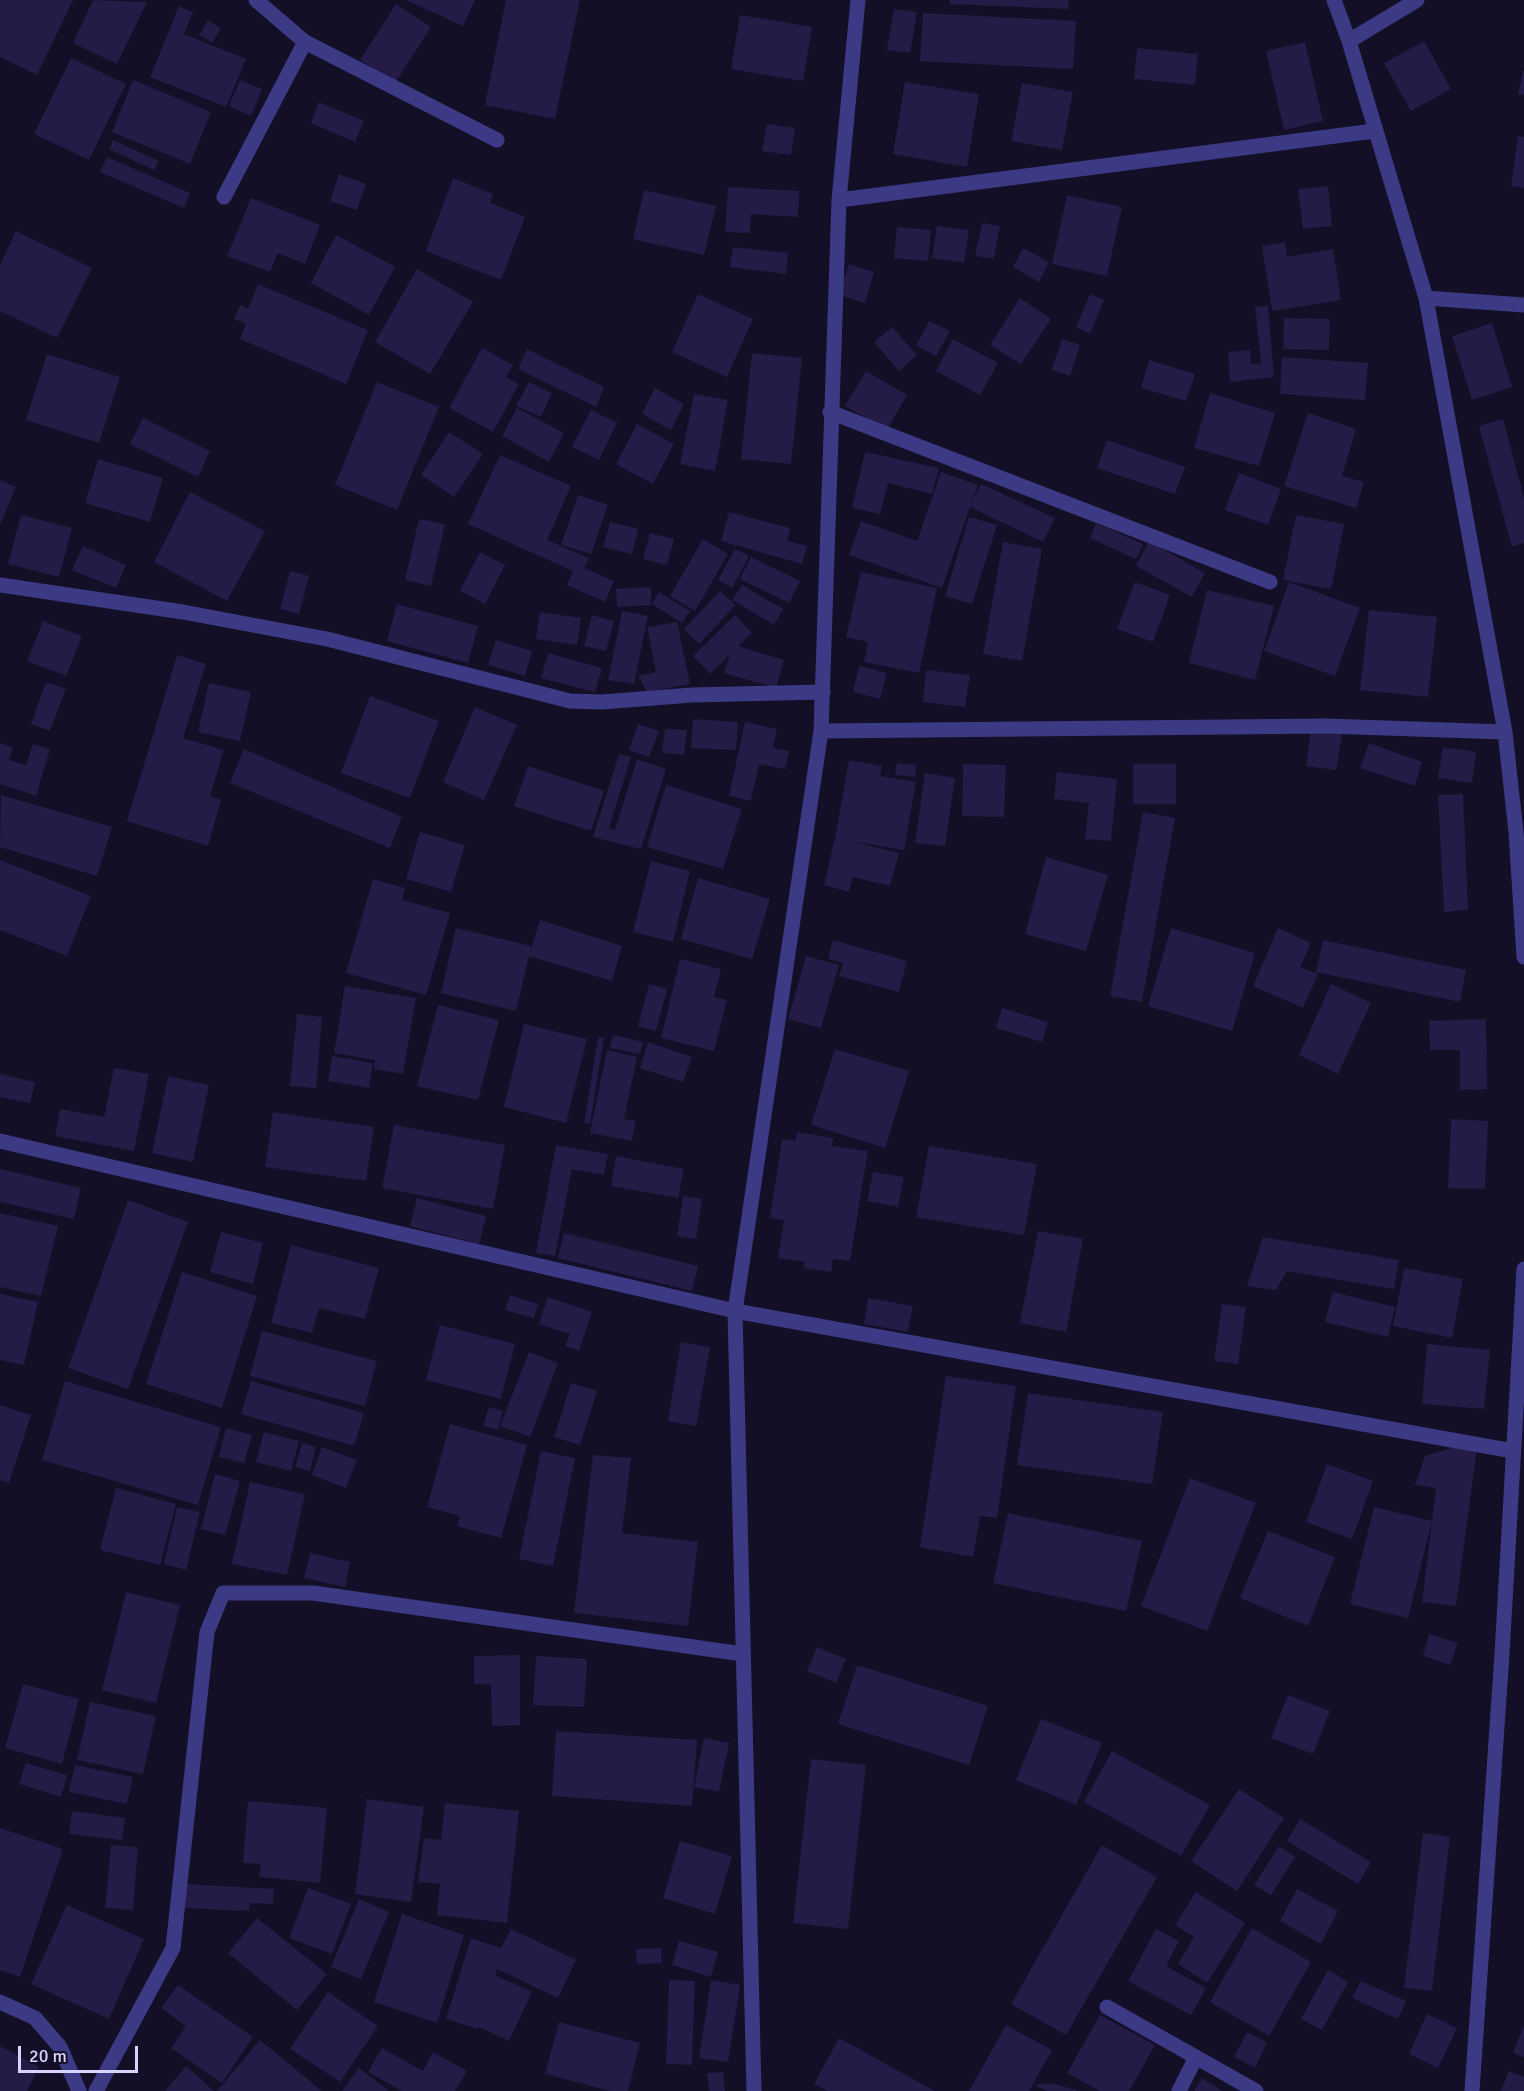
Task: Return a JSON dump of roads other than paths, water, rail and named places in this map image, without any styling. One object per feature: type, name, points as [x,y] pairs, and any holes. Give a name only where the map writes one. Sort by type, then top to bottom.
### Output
[{"type":"street","points":[[256,0],[305,42],[497,141]]},
{"type":"street","points":[[754,2091],[735,1311],[821,731],[830,412],[839,200],[858,0]]},
{"type":"street","points":[[1334,0],[1349,41],[1374,131],[1426,298],[1505,732],[1516,832],[1524,957]]},
{"type":"street","points":[[1349,41],[1416,0]]},
{"type":"street","points":[[224,197],[305,42]]},
{"type":"street","points":[[839,200],[1374,131]]},
{"type":"street","points":[[1426,298],[1524,305]]},
{"type":"street","points":[[830,412],[1270,582]]},
{"type":"street","points":[[0,585],[183,612],[327,639],[570,700],[602,702],[692,695],[823,692]]},
{"type":"street","points":[[821,731],[1326,726],[1505,732]]},
{"type":"street","points":[[0,1141],[735,1311],[1514,1451]]},
{"type":"street","points":[[1472,2091],[1524,1269]]},
{"type":"street","points":[[96,2091],[173,1948],[207,1632],[223,1593],[313,1593],[743,1654]]},
{"type":"street","points":[[0,2002],[35,2018],[60,2047],[79,2091]]},
{"type":"street","points":[[1107,2007],[1257,2091]]},
{"type":"street","points":[[1179,2091],[1196,2057]]}]
